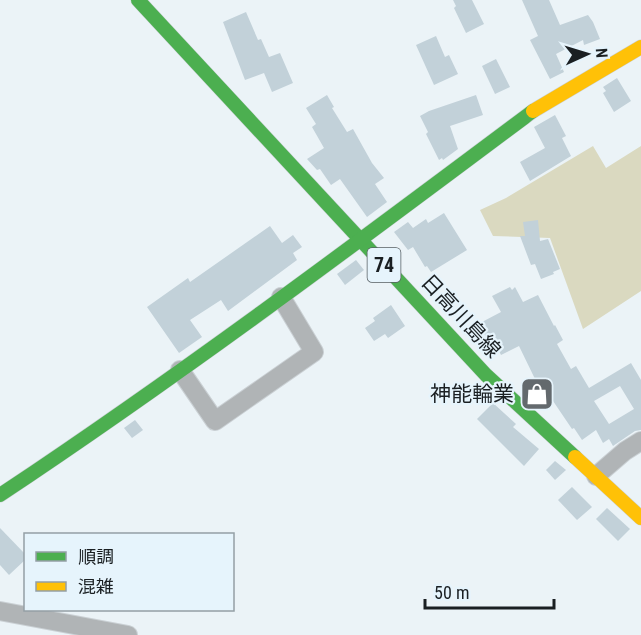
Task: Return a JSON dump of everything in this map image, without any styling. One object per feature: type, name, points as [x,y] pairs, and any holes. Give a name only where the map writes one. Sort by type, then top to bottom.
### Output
[{"type":"street","name":"日高川島線","points":[[138,0],[486,375],[641,519]]},
{"type":"street","points":[[0,495],[90,435],[360,240],[539,106],[641,47]]},
{"type":"street","points":[[180,370],[215,421],[314,352],[281,297]]},
{"type":"street","points":[[596,476],[624,451],[641,441]]},
{"type":"street","points":[[0,611],[129,635]]},
{"type":"green space","points":[[593,146],[606,168],[641,146],[641,291],[583,329],[550,238],[493,236],[480,210],[506,198]]},
{"type":"building","points":[[453,0],[472,0],[484,24],[466,33],[454,8],[456,6]]},
{"type":"building","points":[[522,0],[549,0],[560,25],[588,15],[600,39],[584,45],[583,40],[556,54],[564,72],[550,79],[530,40],[538,36]]},
{"type":"building","points":[[246,12],[258,40],[261,39],[269,57],[280,53],[293,83],[272,92],[264,73],[245,80],[223,22]]},
{"type":"building","points":[[436,36],[445,57],[449,55],[458,74],[434,85],[416,45]]},
{"type":"building","points":[[496,59],[510,87],[495,94],[482,66]]},
{"type":"building","points":[[617,78],[631,101],[614,112],[603,93],[606,91],[603,87]]},
{"type":"building","points":[[327,95],[347,132],[353,129],[372,163],[384,178],[375,184],[387,202],[367,217],[340,179],[331,185],[320,169],[317,170],[307,159],[324,148],[312,127],[316,124],[306,108]]},
{"type":"building","points":[[476,95],[483,115],[450,126],[458,149],[443,160],[442,158],[439,160],[420,116]]},
{"type":"building","points":[[555,115],[566,136],[562,138],[571,156],[530,181],[520,162],[545,148],[534,127]]},
{"type":"building","points":[[444,213],[467,250],[431,272],[427,266],[425,267],[413,247],[408,250],[394,232],[408,222],[413,228],[426,219],[428,223]]},
{"type":"building","points":[[538,220],[540,241],[548,239],[560,269],[541,279],[535,264],[531,265],[520,236],[525,236],[523,222]]},
{"type":"building","points":[[270,226],[282,243],[293,235],[302,247],[293,253],[297,260],[228,311],[221,300],[190,320],[202,337],[179,353],[147,307],[188,278],[190,282]]},
{"type":"building","points":[[356,260],[364,270],[345,285],[337,274]]},
{"type":"building","points":[[510,287],[512,290],[515,287],[523,302],[538,295],[563,340],[557,344],[571,369],[576,366],[589,388],[631,363],[641,380],[641,430],[635,431],[613,446],[609,439],[603,443],[596,430],[582,440],[551,398],[542,405],[527,392],[524,388],[535,379],[519,346],[501,355],[497,347],[494,348],[490,340],[488,341],[480,326],[483,325],[482,322],[501,312],[492,296]],"holes":[[[620,386],[634,409],[609,424],[594,401]]]},
{"type":"building","points":[[391,305],[405,326],[388,338],[385,334],[374,341],[365,328],[375,321],[373,318]]},
{"type":"building","points":[[493,403],[516,424],[513,427],[539,449],[524,466],[477,419]]},
{"type":"building","points":[[135,420],[143,430],[132,438],[124,428]]},
{"type":"building","points":[[555,461],[566,470],[555,480],[546,470]]},
{"type":"building","points":[[572,487],[592,507],[577,520],[558,500]]},
{"type":"building","points":[[607,508],[630,529],[618,541],[596,519]]},
{"type":"building","points":[[0,528],[24,553],[24,561],[9,575],[0,565]]},
{"type":"traffic: fast","points":[[138,0],[486,375],[575,457]]},
{"type":"traffic: fast","points":[[0,495],[202,355],[533,111]]},
{"type":"traffic: slow","points":[[533,111],[641,47]]},
{"type":"traffic: slow","points":[[575,457],[641,518]]},
{"type":"place","name":"神能輪業","points":[[537,394]]}]
